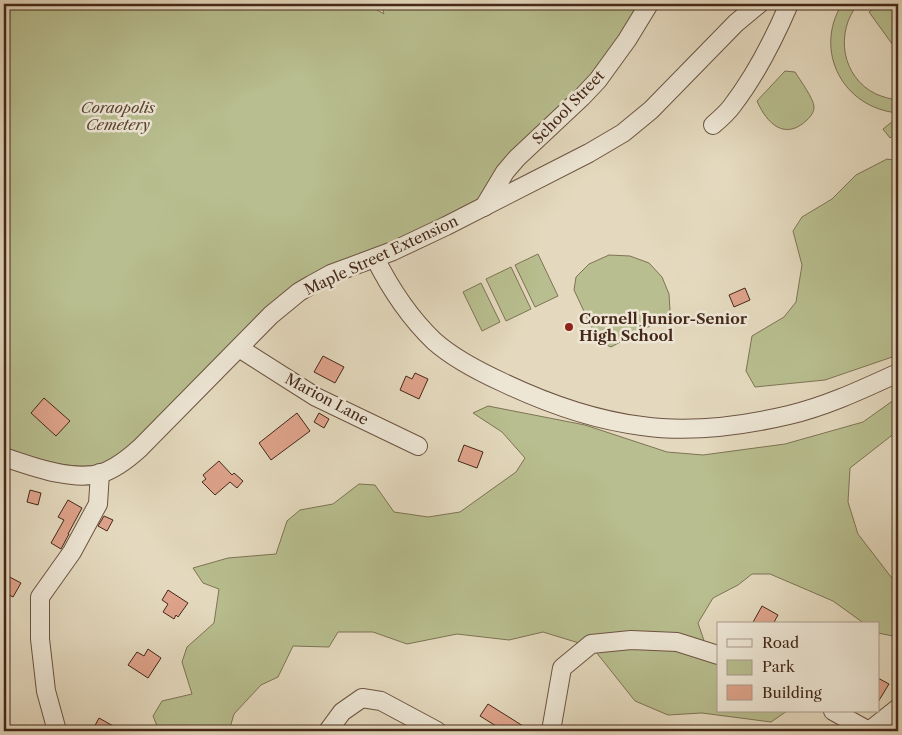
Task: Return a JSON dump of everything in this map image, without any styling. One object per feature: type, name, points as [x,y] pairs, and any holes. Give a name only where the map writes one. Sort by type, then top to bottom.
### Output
[{"type":"street","name":"School Street","points":[[483,207],[505,172],[517,158],[598,80],[650,4]]},
{"type":"street","name":"Maple Street Extension","points":[[4,457],[48,471],[88,475],[100,473],[121,463],[140,448],[271,315],[299,292],[331,274],[414,242],[589,153],[624,133],[651,110],[736,23],[759,4]]},
{"type":"street","points":[[713,125],[731,107],[748,83],[778,29],[789,4]]},
{"type":"street","points":[[375,258],[400,301],[434,341],[454,356],[492,378],[526,394],[604,419],[643,427],[677,429],[742,424],[790,415],[828,403],[898,373]]},
{"type":"street","name":"Marion Lane","points":[[239,348],[316,397],[418,446]]},
{"type":"street","points":[[57,731],[46,691],[40,639],[40,597],[72,552],[98,504],[100,473]]},
{"type":"street","points":[[551,731],[562,668],[591,644],[631,640],[677,642],[717,655]]},
{"type":"street","points":[[328,731],[342,712],[362,698],[381,701],[437,731]]},
{"type":"street","points":[[835,712],[869,731],[898,708]]},
{"type":"green space","name":"Coraopolis Cemetery","points":[[4,4],[367,4],[384,14],[381,4],[649,4],[483,207],[331,275],[119,455],[97,465],[74,466],[50,462],[4,448]]},
{"type":"green space","points":[[842,4],[858,4],[846,27],[844,40],[845,53],[855,77],[876,94],[898,100],[898,113],[879,109],[862,100],[848,89],[838,74],[832,58],[831,40],[834,22]]},
{"type":"green space","points":[[880,4],[898,4],[898,52],[869,12]]},
{"type":"green space","points":[[785,71],[795,72],[814,107],[812,114],[807,120],[791,129],[784,129],[771,123],[757,101]]},
{"type":"green space","points":[[898,117],[898,132],[890,138],[883,129]]},
{"type":"green space","points":[[887,159],[898,161],[898,355],[825,380],[755,387],[746,371],[752,336],[784,317],[796,302],[802,265],[793,231],[802,217],[832,199],[856,175]]},
{"type":"green space","points":[[538,254],[558,296],[535,307],[515,265]]},
{"type":"green space","points":[[609,255],[630,256],[649,263],[662,277],[669,294],[670,310],[665,318],[611,347],[598,341],[574,290],[576,277],[589,264]]},
{"type":"green space","points":[[511,267],[531,309],[506,321],[486,279]]},
{"type":"green space","points":[[481,283],[500,322],[482,331],[463,292]]},
{"type":"green space","points":[[898,397],[898,431],[850,468],[848,502],[858,534],[898,586],[898,637],[880,633],[880,622],[862,622],[833,601],[770,574],[752,574],[738,585],[713,598],[698,623],[711,661],[717,664],[717,712],[786,712],[771,722],[702,713],[668,715],[635,701],[592,647],[543,632],[509,640],[457,634],[407,644],[373,632],[338,632],[329,647],[293,646],[278,677],[261,685],[234,714],[229,731],[159,731],[153,716],[162,701],[192,694],[182,662],[187,647],[214,623],[219,589],[203,583],[193,568],[228,558],[276,554],[287,521],[300,510],[333,504],[359,484],[375,485],[394,512],[428,517],[460,512],[516,472],[525,458],[502,432],[473,413],[488,406],[585,425],[667,452],[703,455],[785,444],[863,422]]},
{"type":"building","points":[[745,288],[750,300],[734,307],[729,295]]},
{"type":"building","points":[[323,356],[344,367],[335,383],[314,372]]},
{"type":"building","points":[[415,373],[428,379],[419,399],[400,390],[406,376],[412,379]]},
{"type":"building","points":[[44,398],[70,421],[56,436],[31,413]]},
{"type":"building","points":[[297,413],[310,431],[271,460],[259,443]]},
{"type":"building","points":[[319,413],[329,419],[324,428],[314,422]]},
{"type":"building","points":[[464,445],[483,452],[477,468],[458,461]]},
{"type":"building","points":[[219,461],[232,475],[234,473],[243,481],[237,488],[230,482],[215,495],[202,482],[206,479],[203,475]]},
{"type":"building","points":[[30,490],[41,493],[38,505],[27,502]]},
{"type":"building","points":[[68,500],[82,508],[61,549],[51,543],[64,520],[58,517]]},
{"type":"building","points":[[104,516],[113,520],[107,531],[98,526]]},
{"type":"building","points":[[4,574],[21,583],[13,597],[4,592]]},
{"type":"building","points":[[168,590],[188,603],[178,617],[176,615],[174,619],[163,612],[168,604],[162,600]]},
{"type":"building","points":[[762,606],[778,615],[774,622],[753,622]]},
{"type":"building","points":[[148,649],[161,658],[148,678],[128,665],[137,652],[144,656]]},
{"type":"building","points":[[880,679],[889,684],[880,699]]},
{"type":"building","points":[[488,704],[531,731],[504,731],[480,716]]},
{"type":"building","points":[[99,718],[122,731],[92,731]]},
{"type":"place","name":"Cornell Junior-Senior High School","points":[[569,327]]}]
